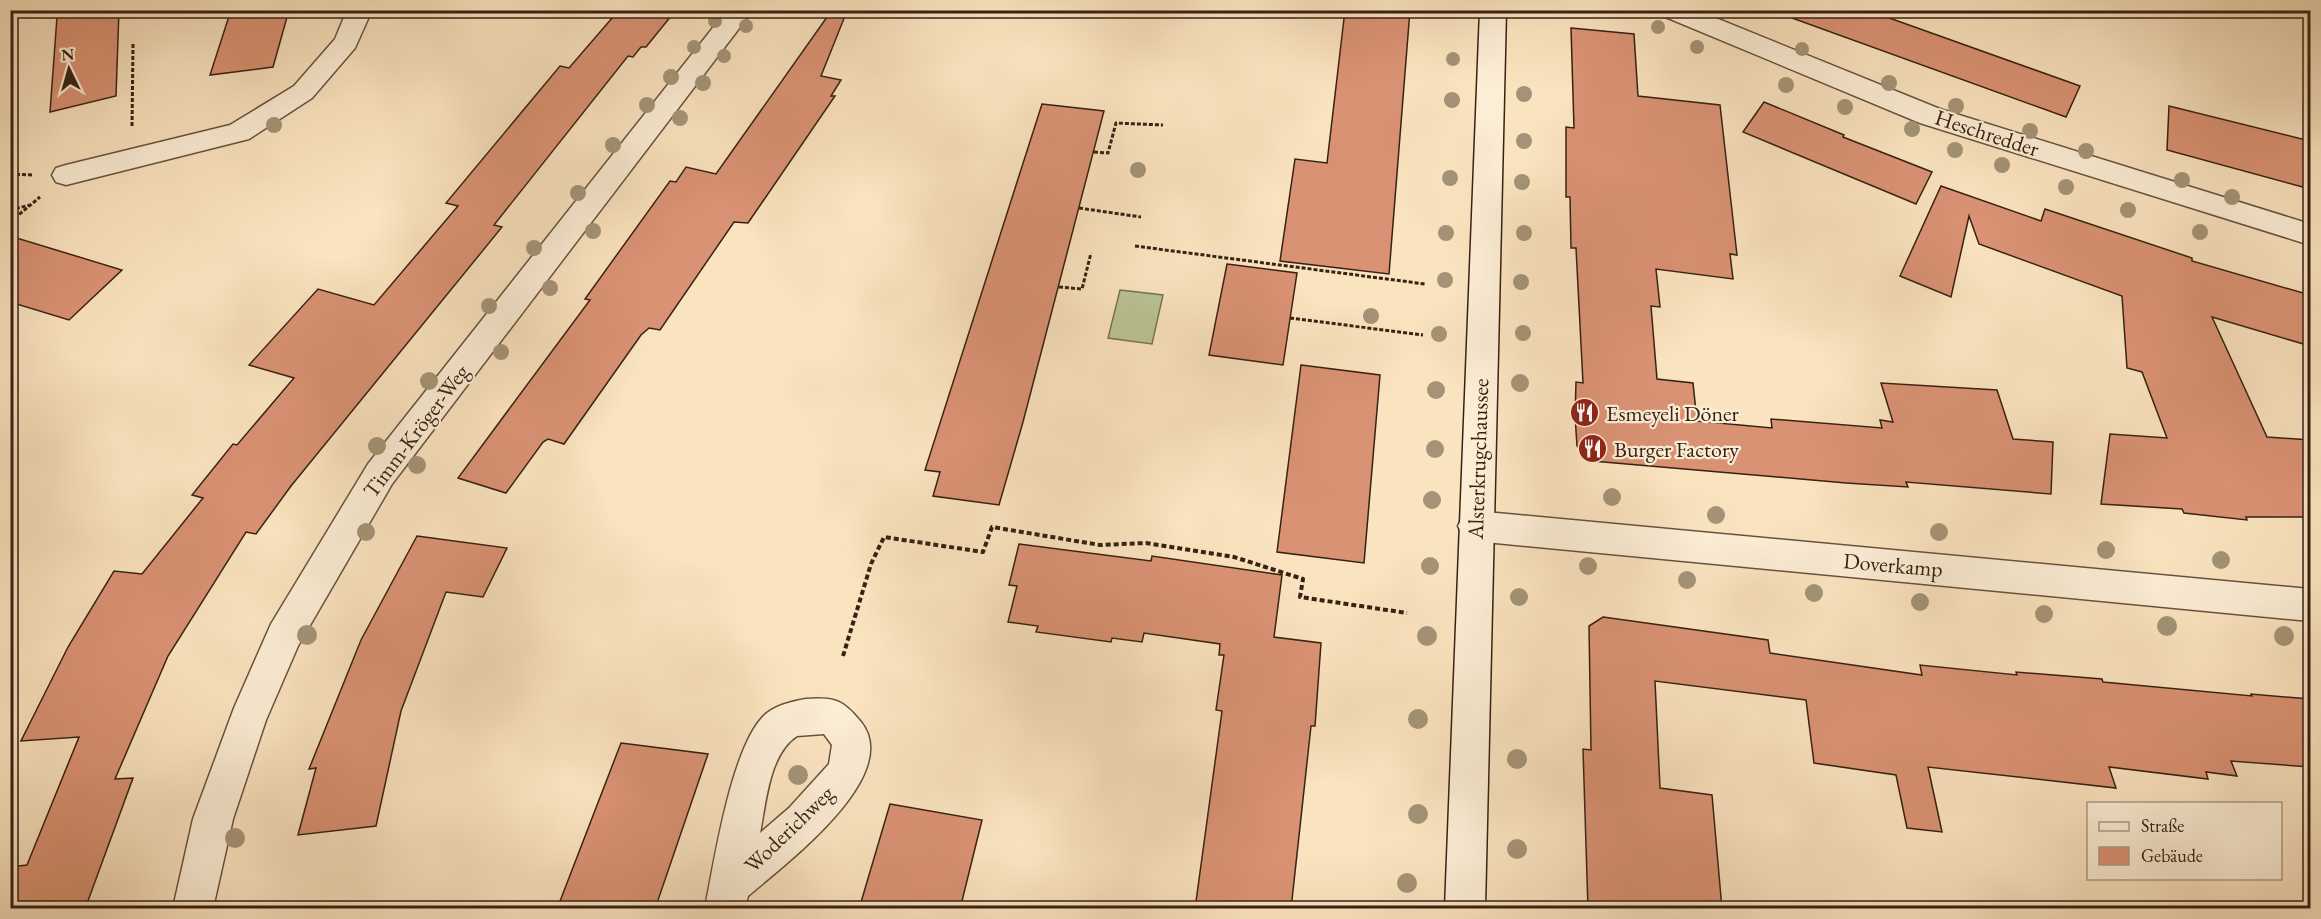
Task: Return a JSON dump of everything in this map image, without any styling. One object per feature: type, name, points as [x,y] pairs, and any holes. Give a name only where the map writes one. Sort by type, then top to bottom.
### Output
[{"type":"street","points":[[66,175],[238,132],[303,92],[346,42],[360,10]]},
{"type":"street","name":"Timm-Kröger-Weg","points":[[193,909],[213,819],[247,720],[284,636],[380,474],[741,10]]},
{"type":"street","name":"Alsterkrugchaussee","points":[[1465,909],[1492,10]]},
{"type":"street","name":"Heschredder","points":[[1672,10],[1930,116],[2310,235]]},
{"type":"street","name":"Doverkamp","points":[[1475,526],[2310,604]]},
{"type":"path","points":[[132,160],[133,43]]},
{"type":"path","points":[[1094,152],[1108,153],[1116,123],[1163,125]]},
{"type":"path","points":[[10,210],[31,205]]},
{"type":"path","points":[[1079,208],[1141,217]]},
{"type":"path","points":[[1134,246],[1425,284]]},
{"type":"path","points":[[1059,287],[1082,289],[1091,253]]},
{"type":"path","points":[[1290,318],[1423,335]]},
{"type":"path","points":[[843,656],[871,564],[884,537],[983,552],[992,527],[1100,545],[1146,543],[1234,557],[1303,579],[1300,597],[1407,613]]},
{"type":"green space","points":[[1120,290],[1163,295],[1152,344],[1108,338]]},
{"type":"building","points":[[85,10],[119,10],[116,96],[50,112],[57,17]]},
{"type":"building","points":[[231,10],[289,10],[273,67],[210,75]]},
{"type":"building","points":[[619,10],[676,10],[646,47],[641,47],[633,57],[628,56],[494,225],[502,227],[291,486],[256,534],[246,532],[168,656],[115,779],[133,778],[85,909],[10,909],[10,867],[27,865],[79,737],[21,741],[68,647],[114,571],[142,574],[203,498],[192,495],[233,444],[237,445],[294,378],[249,365],[318,289],[374,305],[458,206],[446,203],[560,66],[569,68]]},
{"type":"building","points":[[832,10],[845,16],[821,76],[841,80],[831,96],[835,96],[748,223],[734,222],[660,330],[649,328],[641,335],[564,444],[548,439],[543,442],[506,493],[458,478],[590,300],[585,299],[670,181],[676,182],[686,167],[716,174]]},
{"type":"building","points":[[1345,10],[1410,10],[1389,274],[1280,261],[1295,159],[1327,163]]},
{"type":"building","points":[[1794,10],[1867,10],[2080,86],[2066,117],[1792,18]]},
{"type":"building","points":[[1571,28],[1634,34],[1638,96],[1720,105],[1737,255],[1730,254],[1733,279],[1656,269],[1660,307],[1651,306],[1657,379],[1693,383],[1697,421],[1772,428],[1771,419],[1882,428],[1880,420],[1893,422],[1881,383],[1997,390],[2013,439],[2053,442],[2051,494],[1906,482],[1908,487],[1846,483],[1592,461],[1577,446],[1575,416],[1576,382],[1583,383],[1576,248],[1571,248],[1570,197],[1566,197],[1566,127],[1574,128]]},
{"type":"building","points":[[1764,102],[1844,135],[1843,137],[1932,172],[1916,204],[1743,132]]},
{"type":"building","points":[[1042,104],[1104,111],[1023,422],[999,505],[933,496],[940,472],[925,470]]},
{"type":"building","points":[[2169,106],[2310,141],[2310,189],[2167,150]]},
{"type":"building","points":[[1941,186],[2041,221],[2045,209],[2192,258],[2192,261],[2310,295],[2310,346],[2212,317],[2267,437],[2310,440],[2310,517],[2246,517],[2247,520],[2184,513],[2182,509],[2101,504],[2110,434],[2167,438],[2142,372],[2127,368],[2122,296],[1979,244],[1969,216],[1951,297],[1900,276]]},
{"type":"building","points":[[10,236],[122,270],[69,320],[10,302]]},
{"type":"building","points":[[1227,264],[1297,273],[1283,365],[1209,355]]},
{"type":"building","points":[[1301,365],[1380,375],[1364,563],[1277,552]]},
{"type":"building","points":[[417,536],[507,548],[483,597],[446,592],[401,711],[376,826],[298,835],[316,768],[309,769],[361,640]]},
{"type":"building","points":[[1019,544],[1151,561],[1152,556],[1282,575],[1274,637],[1321,643],[1315,726],[1311,726],[1291,909],[1195,909],[1222,711],[1216,710],[1224,655],[1219,655],[1220,644],[1144,633],[1142,642],[1112,638],[1111,642],[1036,632],[1038,626],[1008,622],[1017,586],[1009,585]]},
{"type":"building","points":[[1603,617],[1768,640],[1770,653],[1922,675],[1920,665],[2017,675],[2016,672],[2102,679],[2103,682],[2252,696],[2251,694],[2310,699],[2310,767],[2231,761],[2237,776],[2206,772],[2208,779],[2109,767],[2116,788],[1928,767],[1942,832],[1907,828],[1896,775],[1814,763],[1806,700],[1655,681],[1660,788],[1712,795],[1722,909],[1588,909],[1583,749],[1591,750],[1589,626]]},
{"type":"building","points":[[621,743],[708,754],[655,909],[557,909]]},
{"type":"building","points":[[890,804],[982,820],[960,909],[859,909]]},
{"type":"place","name":"Esmeyeli Döner","points":[[1585,413]]},
{"type":"place","name":"Burger Factory","points":[[1593,449]]}]
